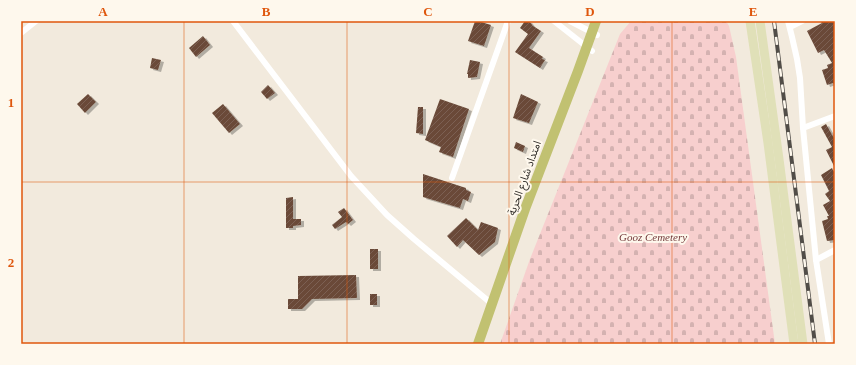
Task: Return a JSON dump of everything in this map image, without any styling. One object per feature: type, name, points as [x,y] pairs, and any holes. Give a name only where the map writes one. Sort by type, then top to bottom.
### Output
[{"type":"main road","points":[[595,34],[596,21]]},
{"type":"main road","points":[[485,344],[589,49],[595,34],[603,21]]},
{"type":"main road","points":[[750,21],[767,135],[794,344]]},
{"type":"main road","points":[[760,21],[803,344]]},
{"type":"main road","name":"امتداد شارع الحرية","points":[[478,344],[525,210],[589,49]]},
{"type":"street","points":[[21,33],[36,21]]},
{"type":"street","points":[[233,21],[351,176],[387,215],[414,240],[492,304]]},
{"type":"street","points":[[452,178],[508,21]]},
{"type":"street","points":[[554,21],[589,49]]},
{"type":"street","points":[[570,21],[595,34]]},
{"type":"street","points":[[802,21],[789,24],[800,78],[803,128],[816,260],[829,344]]},
{"type":"street","points":[[803,128],[834,119]]},
{"type":"street","points":[[816,260],[835,250]]},
{"type":"green space","name":"Gooz Cemetery","points":[[631,21],[726,21],[729,26],[736,57],[775,344],[500,344],[530,259],[620,34]]},
{"type":"building","points":[[475,21],[491,25],[484,46],[468,41]]},
{"type":"building","points":[[525,21],[529,21],[533,26],[541,31],[529,48],[545,60],[540,68],[515,52],[528,34],[520,28]]},
{"type":"building","points":[[820,21],[835,21],[835,84],[833,83],[827,85],[822,70],[828,68],[827,65],[832,63],[824,50],[818,53],[807,31],[822,23]]},
{"type":"building","points":[[203,36],[210,45],[196,57],[189,48]]},
{"type":"building","points":[[152,58],[161,60],[158,70],[150,68]]},
{"type":"building","points":[[470,60],[480,62],[477,77],[468,78],[467,74]]},
{"type":"building","points":[[268,85],[275,93],[267,99],[261,92]]},
{"type":"building","points":[[88,94],[96,102],[85,113],[77,104]]},
{"type":"building","points":[[521,94],[538,102],[529,123],[513,118]]},
{"type":"building","points":[[440,99],[469,109],[453,157],[439,152],[441,147],[425,140]]},
{"type":"building","points":[[223,104],[240,124],[229,133],[212,113]]},
{"type":"building","points":[[418,107],[423,107],[423,134],[416,133]]},
{"type":"building","points":[[826,124],[835,140],[835,168],[826,150],[832,147],[821,127]]},
{"type":"building","points":[[516,142],[525,146],[523,152],[514,148]]},
{"type":"building","points":[[832,168],[835,174],[835,240],[827,241],[822,221],[828,219],[827,216],[829,216],[823,205],[830,201],[825,194],[829,191],[821,175]]},
{"type":"building","points":[[423,174],[466,188],[466,190],[471,192],[468,201],[463,199],[460,208],[423,197]]},
{"type":"building","points":[[293,197],[293,219],[301,219],[301,225],[293,226],[293,228],[286,228],[286,198]]},
{"type":"building","points":[[344,208],[353,220],[348,224],[346,222],[335,229],[332,225],[342,217],[338,212]]},
{"type":"building","points":[[466,218],[478,230],[481,222],[498,228],[495,242],[479,255],[463,240],[457,247],[447,236]]},
{"type":"building","points":[[370,249],[378,249],[378,269],[370,269]]},
{"type":"building","points":[[356,275],[357,298],[312,299],[302,309],[288,309],[288,299],[298,299],[298,276]]},
{"type":"building","points":[[370,294],[377,294],[377,305],[370,305]]},
{"type":"railway","points":[[774,21],[815,344]]}]
